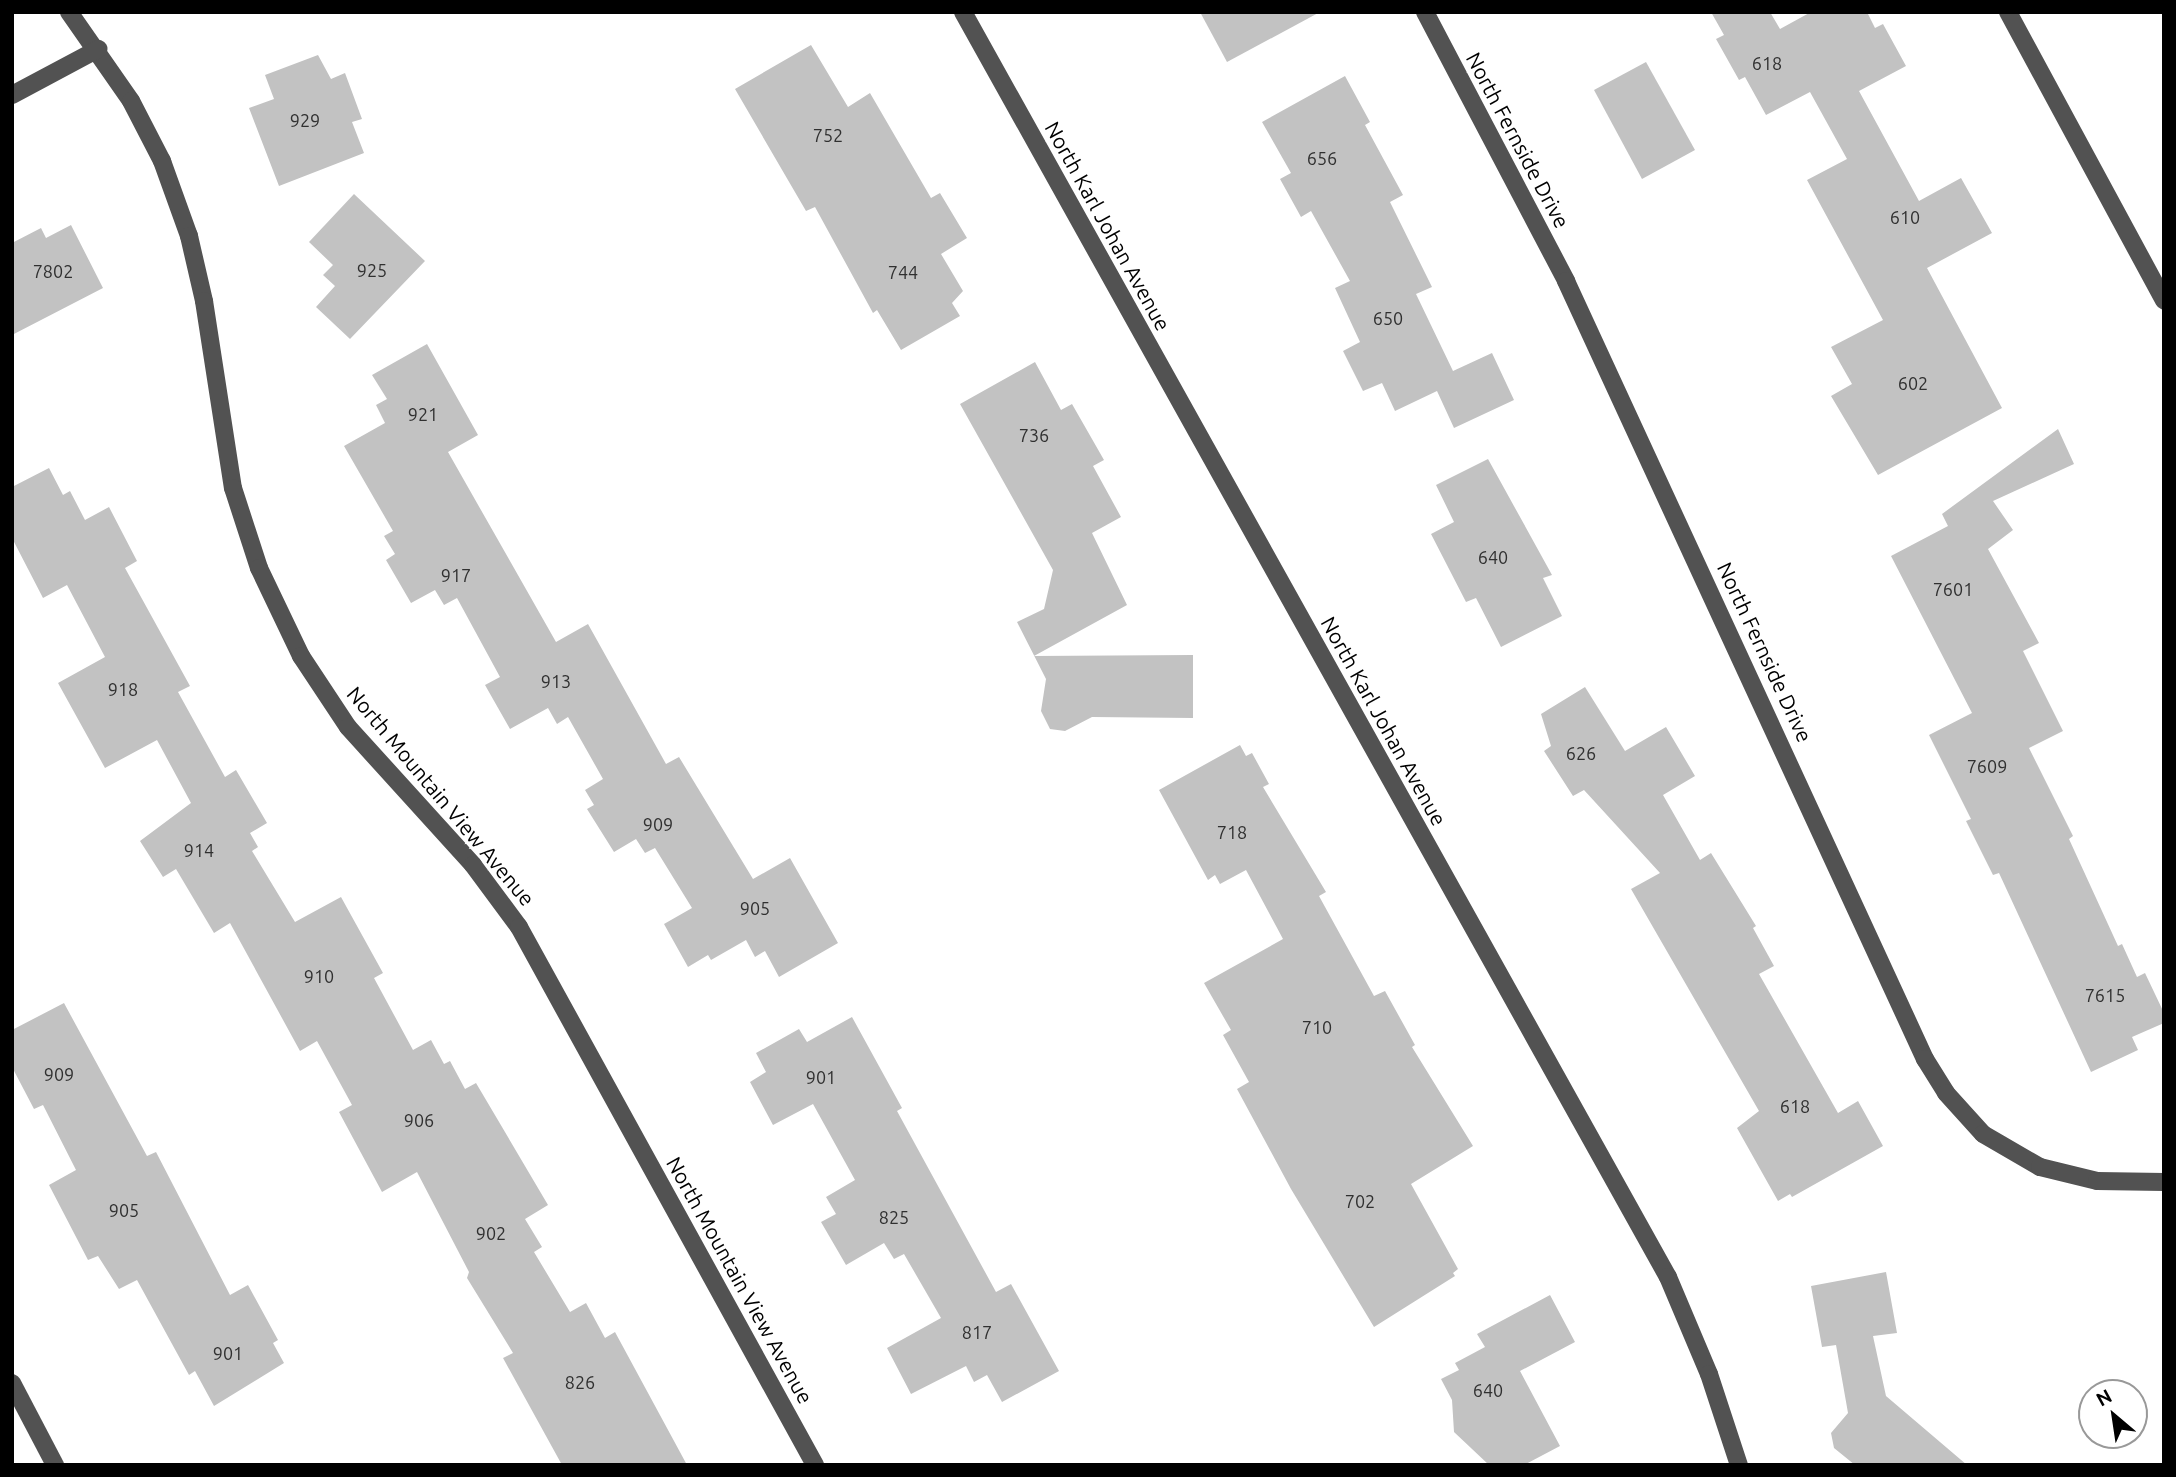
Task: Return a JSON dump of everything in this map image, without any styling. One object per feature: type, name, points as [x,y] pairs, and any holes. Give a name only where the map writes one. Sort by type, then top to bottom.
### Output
[{"type":"street","name":"North Mountain View Avenue","points":[[69,12],[98,49],[162,161],[188,236],[204,301],[233,488],[259,568],[301,656],[348,727],[473,865],[519,927],[815,1465]]},
{"type":"street","name":"North Karl Johan Avenue","points":[[963,12],[1668,1277],[1709,1374],[1739,1465]]},
{"type":"street","name":"North Fernside Drive","points":[[1425,12],[1566,281],[1925,1059],[1945,1093],[1983,1134],[2040,1167],[2097,1181],[2164,1182]]},
{"type":"street","points":[[2008,12],[2164,300]]},
{"type":"street","points":[[12,96],[98,49]]},
{"type":"street","points":[[12,1383],[55,1465]]},
{"type":"building","points":[[1200,12],[1320,12],[1227,62]]},
{"type":"building","points":[[1711,12],[1770,12],[1780,29],[1811,12],[1867,12],[1875,28],[1883,24],[1906,66],[1859,91],[1919,201],[1961,178],[1992,233],[1927,268],[2002,408],[1878,475],[1831,396],[1852,384],[1831,347],[1883,320],[1807,180],[1847,159],[1810,92],[1766,115],[1745,77],[1739,80],[1716,39],[1724,35]]},
{"type":"building","points":[[811,45],[848,107],[870,93],[931,198],[940,193],[967,238],[941,254],[963,291],[952,303],[960,316],[901,350],[877,310],[873,313],[815,207],[806,211],[735,89]]},
{"type":"building","points":[[318,55],[331,79],[345,73],[362,119],[352,122],[364,153],[279,186],[249,108],[274,99],[265,75]]},
{"type":"building","points":[[1646,62],[1695,150],[1642,179],[1594,90]]},
{"type":"building","points":[[1345,76],[1370,122],[1365,125],[1403,195],[1390,202],[1432,287],[1416,294],[1453,371],[1492,353],[1514,400],[1454,428],[1437,391],[1395,411],[1382,383],[1363,391],[1343,351],[1360,342],[1335,288],[1350,281],[1311,211],[1301,217],[1280,179],[1291,173],[1262,122]]},
{"type":"building","points":[[354,194],[425,261],[350,339],[316,307],[335,286],[323,275],[333,265],[309,242]]},
{"type":"building","points":[[71,225],[103,288],[12,335],[12,243],[41,228],[46,238]]},
{"type":"building","points":[[427,344],[478,435],[448,452],[556,642],[588,624],[666,764],[679,757],[753,879],[790,858],[838,943],[779,977],[765,951],[755,957],[746,940],[711,960],[708,955],[688,967],[664,924],[692,908],[655,848],[645,853],[636,839],[614,852],[587,809],[594,805],[585,790],[603,779],[568,717],[557,724],[548,708],[510,729],[485,685],[500,677],[457,598],[444,605],[435,590],[411,603],[386,560],[395,554],[384,536],[393,531],[344,446],[385,423],[376,405],[387,399],[372,375]]},
{"type":"building","points":[[1035,362],[1061,410],[1072,404],[1104,460],[1093,466],[1121,517],[1092,533],[1127,605],[1034,656],[1017,622],[1044,609],[1053,570],[960,404]]},
{"type":"building","points":[[2058,429],[2074,464],[1993,501],[2013,530],[1988,549],[2039,643],[2023,651],[2063,731],[2029,748],[2073,836],[2069,839],[2118,946],[2122,944],[2137,977],[2145,973],[2164,1013],[2164,1023],[2132,1037],[2138,1050],[2091,1072],[1999,873],[1993,875],[1966,821],[1971,819],[1929,735],[1972,713],[1891,556],[1948,526],[1942,514]]},
{"type":"building","points":[[1488,459],[1552,575],[1543,578],[1562,616],[1501,647],[1476,598],[1466,602],[1431,534],[1454,522],[1436,485]]},
{"type":"building","points":[[49,468],[63,495],[70,491],[85,520],[109,507],[137,561],[125,568],[190,686],[178,692],[225,777],[236,770],[267,823],[250,833],[258,847],[252,851],[295,922],[341,897],[383,973],[374,978],[413,1050],[431,1040],[444,1064],[450,1061],[465,1089],[476,1083],[548,1205],[525,1219],[542,1247],[534,1252],[570,1312],[586,1303],[605,1338],[615,1332],[687,1465],[562,1465],[503,1358],[513,1353],[467,1278],[469,1272],[417,1172],[382,1192],[339,1112],[352,1105],[317,1041],[300,1051],[230,923],[214,933],[176,869],[163,877],[140,841],[191,803],[157,740],[105,768],[58,683],[105,657],[67,585],[43,598],[12,538],[12,487]]},
{"type":"building","points":[[1193,655],[1193,718],[1092,717],[1065,731],[1050,729],[1041,711],[1046,679],[1034,656]]},
{"type":"building","points":[[1585,687],[1625,751],[1666,727],[1695,776],[1663,795],[1700,860],[1711,853],[1756,926],[1753,928],[1774,966],[1759,974],[1838,1113],[1858,1101],[1883,1146],[1792,1197],[1790,1194],[1778,1201],[1737,1128],[1759,1111],[1631,889],[1660,873],[1584,790],[1573,796],[1544,751],[1551,746],[1541,714]]},
{"type":"building","points":[[1240,745],[1246,756],[1252,753],[1269,784],[1263,787],[1326,892],[1319,896],[1374,996],[1385,991],[1415,1045],[1412,1047],[1473,1146],[1411,1184],[1458,1269],[1453,1273],[1455,1276],[1374,1327],[1291,1189],[1237,1089],[1249,1082],[1223,1035],[1231,1030],[1204,983],[1283,939],[1246,870],[1220,884],[1215,875],[1208,880],[1159,790]]},
{"type":"building","points":[[64,1003],[147,1156],[156,1152],[230,1295],[248,1285],[278,1340],[273,1343],[284,1363],[214,1406],[195,1371],[189,1375],[137,1280],[119,1289],[98,1256],[88,1260],[49,1185],[76,1170],[43,1105],[34,1109],[12,1067],[12,1030]]},
{"type":"building","points":[[852,1017],[902,1108],[897,1111],[996,1292],[1011,1284],[1059,1371],[1002,1402],[987,1375],[974,1382],[966,1366],[911,1394],[887,1348],[941,1318],[904,1254],[894,1259],[884,1243],[846,1265],[821,1222],[836,1214],[826,1197],[855,1180],[813,1104],[773,1125],[750,1082],[766,1072],[756,1053],[799,1029],[807,1042]]},
{"type":"building","points":[[1886,1272],[1897,1333],[1873,1336],[1886,1396],[1967,1465],[1855,1465],[1834,1448],[1831,1433],[1848,1413],[1836,1345],[1822,1347],[1811,1286]]},
{"type":"building","points":[[1550,1295],[1575,1342],[1520,1371],[1560,1446],[1524,1465],[1489,1465],[1454,1432],[1452,1400],[1441,1379],[1459,1370],[1455,1363],[1485,1347],[1477,1334]]}]
